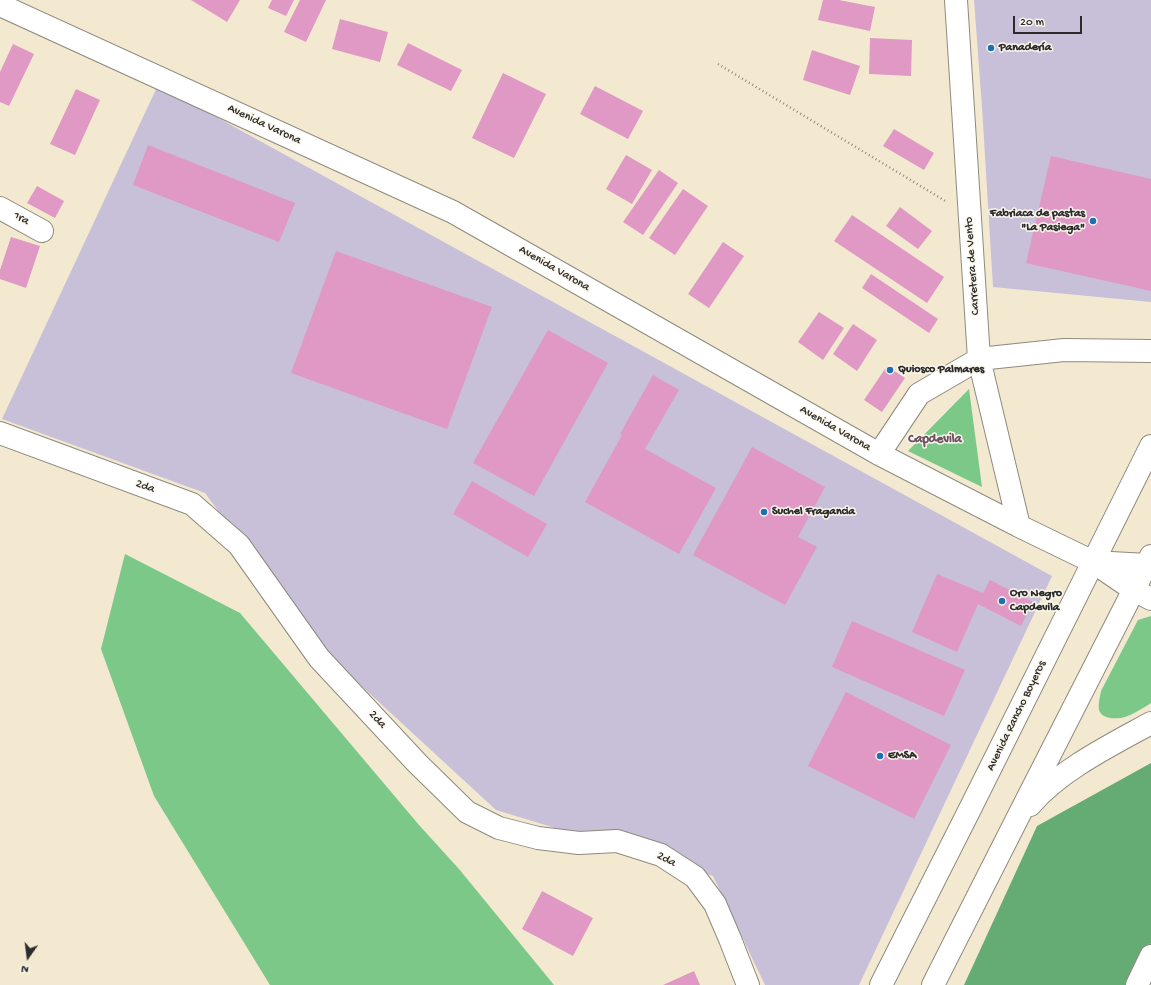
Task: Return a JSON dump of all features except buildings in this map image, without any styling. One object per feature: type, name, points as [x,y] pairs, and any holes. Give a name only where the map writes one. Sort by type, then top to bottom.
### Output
[{"type":"main road","name":"Carretera de Vento","points":[[956,0],[979,359],[1019,526]]},
{"type":"main road","name":"Avenida Varona","points":[[0,5],[453,212],[879,454],[1092,562],[1143,594]]},
{"type":"main road","name":"1ra","points":[[0,208],[42,231]]},
{"type":"main road","points":[[879,454],[919,394],[979,359],[1064,350],[1151,351]]},
{"type":"main road","name":"2da","points":[[0,433],[192,504],[239,545],[319,658],[417,763],[467,812],[499,828],[538,838],[579,843],[617,841],[661,855],[695,877],[714,904],[730,939],[748,985]]},
{"type":"main road","name":"Avenida Rancho Boyeros","points":[[881,985],[1151,446]]},
{"type":"main road","name":"Avenida Varona","points":[[1092,562],[1150,563]]},
{"type":"main road","points":[[933,985],[1016,821],[1143,594],[1150,563]]},
{"type":"main road","points":[[1016,821],[1040,793],[1066,774],[1098,752],[1151,723]]},
{"type":"main road","points":[[1137,985],[1151,956]]},
{"type":"path","points":[[718,64],[969,216]]},
{"type":"shaded area","points":[[974,0],[1151,0],[1151,302],[993,287]]},
{"type":"shaded area","points":[[158,85],[1052,576],[859,985],[765,985],[713,876],[496,810],[317,645],[205,493],[2,419]]},
{"type":"green space","points":[[969,389],[982,487],[908,451]]},
{"type":"green space","points":[[125,554],[240,613],[419,825],[459,869],[554,985],[270,985],[154,796],[101,649]]},
{"type":"green space","points":[[1151,616],[1151,703],[1135,713],[1125,717],[1114,718],[1103,716],[1099,710],[1101,691],[1138,620]]},
{"type":"green space","points":[[1151,763],[1151,943],[1131,985],[964,985],[1037,826]]},
{"type":"place","name":"Panadería","points":[[991,48]]},
{"type":"place","name":"Fabriaca de pastas \"La Pasiega\"","points":[[1093,221]]},
{"type":"place","name":"Quiosco Palmares","points":[[890,370]]},
{"type":"place","name":"Suchel Fragancia","points":[[764,512]]},
{"type":"place","name":"Oro Negro Capdevila","points":[[1002,601]]},
{"type":"place","name":"EMSA","points":[[880,756]]},
{"type":"district","name":"Capdevila","points":[[935,440]]}]
